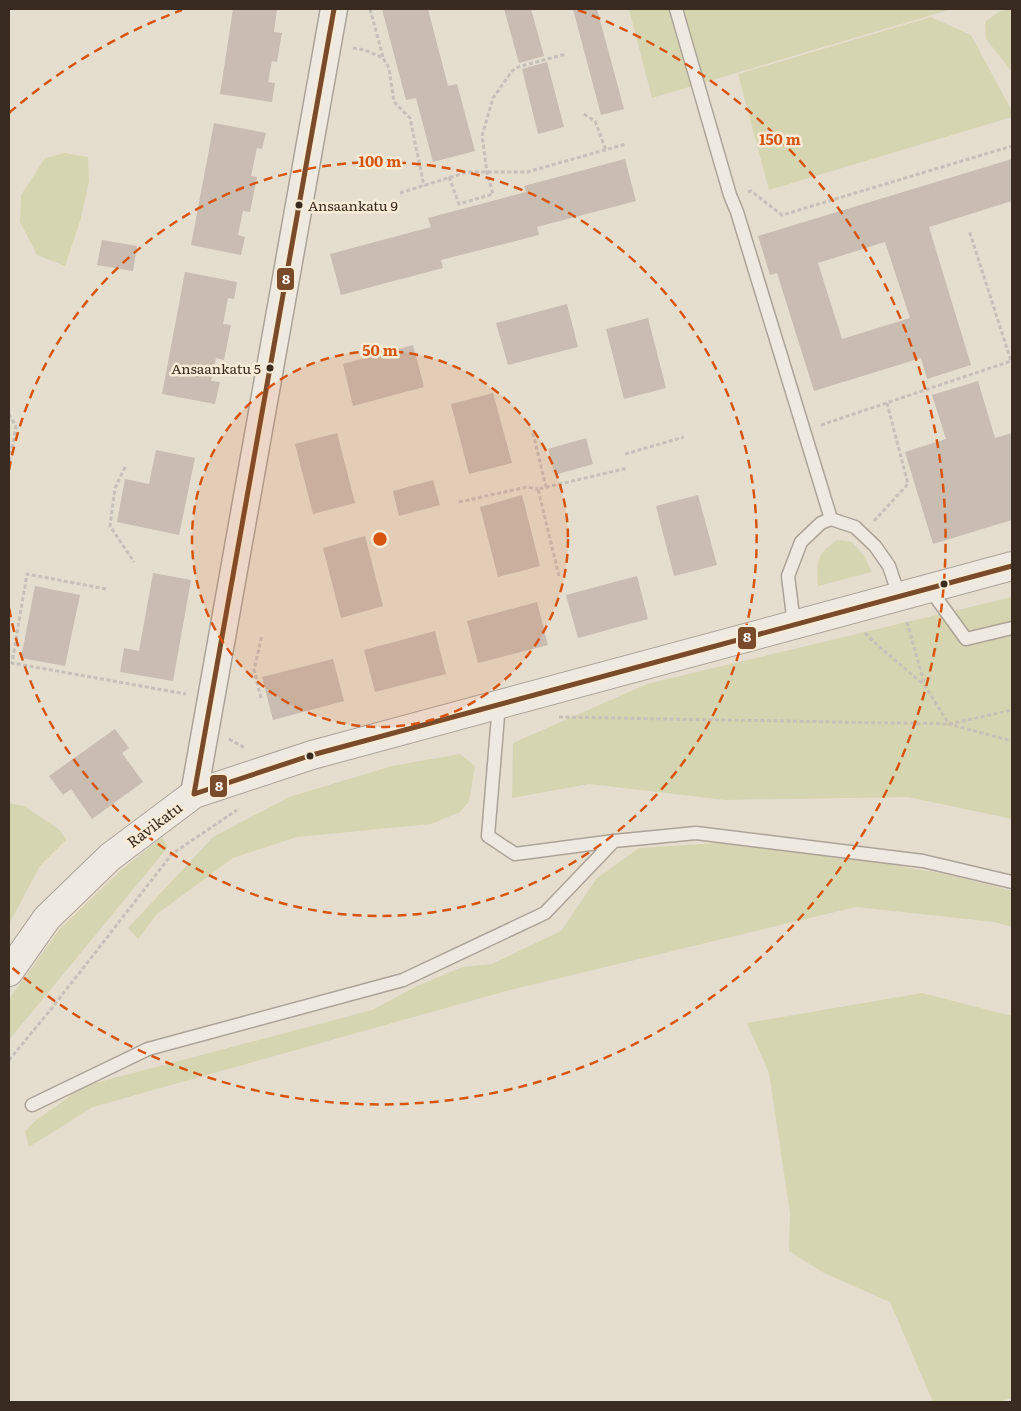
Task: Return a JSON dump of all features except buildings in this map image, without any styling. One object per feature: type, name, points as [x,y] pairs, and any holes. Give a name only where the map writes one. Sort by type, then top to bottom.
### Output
[{"type":"street","points":[[194,794],[334,9]]},
{"type":"street","name":"Ravikatu","points":[[9,972],[46,918],[110,857],[194,794],[312,754],[1012,566]]},
{"type":"lane","points":[[676,9],[730,195],[737,212],[831,518]]},
{"type":"lane","points":[[794,624],[788,576],[801,542],[821,523],[831,518],[855,527],[875,546],[889,566],[899,596]]},
{"type":"lane","points":[[929,588],[966,639],[1012,628]]},
{"type":"lane","points":[[499,704],[488,836],[515,854],[614,841],[696,833],[923,861],[1012,882]]},
{"type":"lane","points":[[32,1105],[148,1049],[403,980],[545,913],[614,841]]},
{"type":"path","points":[[370,9],[383,58],[389,68],[394,102],[410,118],[424,186]]},
{"type":"path","points":[[328,45],[365,50],[383,58]]},
{"type":"path","points":[[449,177],[460,204],[493,194],[487,172],[482,136],[493,98],[512,71],[518,67],[566,54]]},
{"type":"path","points":[[584,114],[595,121],[606,150]]},
{"type":"path","points":[[400,194],[466,172],[527,172],[626,144]]},
{"type":"path","points":[[730,195],[751,191],[782,215],[1012,146]]},
{"type":"path","points":[[804,430],[1011,361],[969,230]]},
{"type":"path","points":[[863,534],[908,484],[887,403]]},
{"type":"path","points":[[9,414],[16,427],[9,462]]},
{"type":"path","points":[[533,433],[546,488]]},
{"type":"path","points":[[625,454],[684,437]]},
{"type":"path","points":[[125,467],[115,488],[110,526],[134,562]]},
{"type":"path","points":[[459,502],[527,487],[546,488],[628,468]]},
{"type":"path","points":[[538,489],[558,576]]},
{"type":"path","points":[[106,589],[27,574],[12,663],[191,695]]},
{"type":"path","points":[[899,596],[925,686],[949,724],[1012,741]]},
{"type":"path","points":[[852,609],[857,623],[874,642],[925,686]]},
{"type":"path","points":[[261,698],[254,670],[262,635]]},
{"type":"path","points":[[552,717],[949,724],[1012,710]]},
{"type":"path","points":[[9,1060],[172,854],[237,809]]},
{"type":"green space","points":[[629,9],[952,9],[652,98]]},
{"type":"green space","points":[[1012,9],[1012,72],[986,39],[985,22],[1000,11]]},
{"type":"green space","points":[[931,17],[971,35],[1012,111],[1012,117],[769,190],[738,74]]},
{"type":"green space","points":[[65,153],[88,157],[89,181],[81,218],[65,266],[37,255],[20,222],[21,195],[45,158]]},
{"type":"green space","points":[[837,540],[852,542],[864,556],[872,572],[818,586],[817,570],[819,559],[825,550]]},
{"type":"green space","points":[[1012,597],[1012,819],[908,797],[725,800],[589,784],[512,798],[513,743],[647,684]]},
{"type":"green space","points":[[460,754],[475,766],[469,802],[460,812],[431,824],[297,837],[233,858],[157,914],[138,939],[128,928],[213,837],[289,797],[392,766]]},
{"type":"green space","points":[[9,803],[24,806],[60,830],[66,840],[40,866],[9,924]]},
{"type":"green space","points":[[162,837],[168,847],[9,1040],[9,999],[60,929],[120,871]]},
{"type":"green space","points":[[716,843],[902,866],[976,881],[1012,891],[1012,927],[994,922],[856,907],[510,990],[93,1107],[29,1147],[25,1131],[35,1121],[84,1086],[372,1010],[415,987],[462,967],[492,964],[561,931],[597,878],[639,848]]},
{"type":"green space","points":[[922,993],[1012,1016],[1012,1398],[998,1402],[933,1402],[890,1302],[824,1273],[789,1251],[790,1213],[769,1073],[747,1023]]},
{"type":"transit line","name":"8","points":[[334,9],[194,794],[312,755],[1012,566]]},
{"type":"place","name":"Ansaankatu 9","points":[[299,205]]},
{"type":"place","name":"Ansaankatu 5","points":[[270,368]]}]
